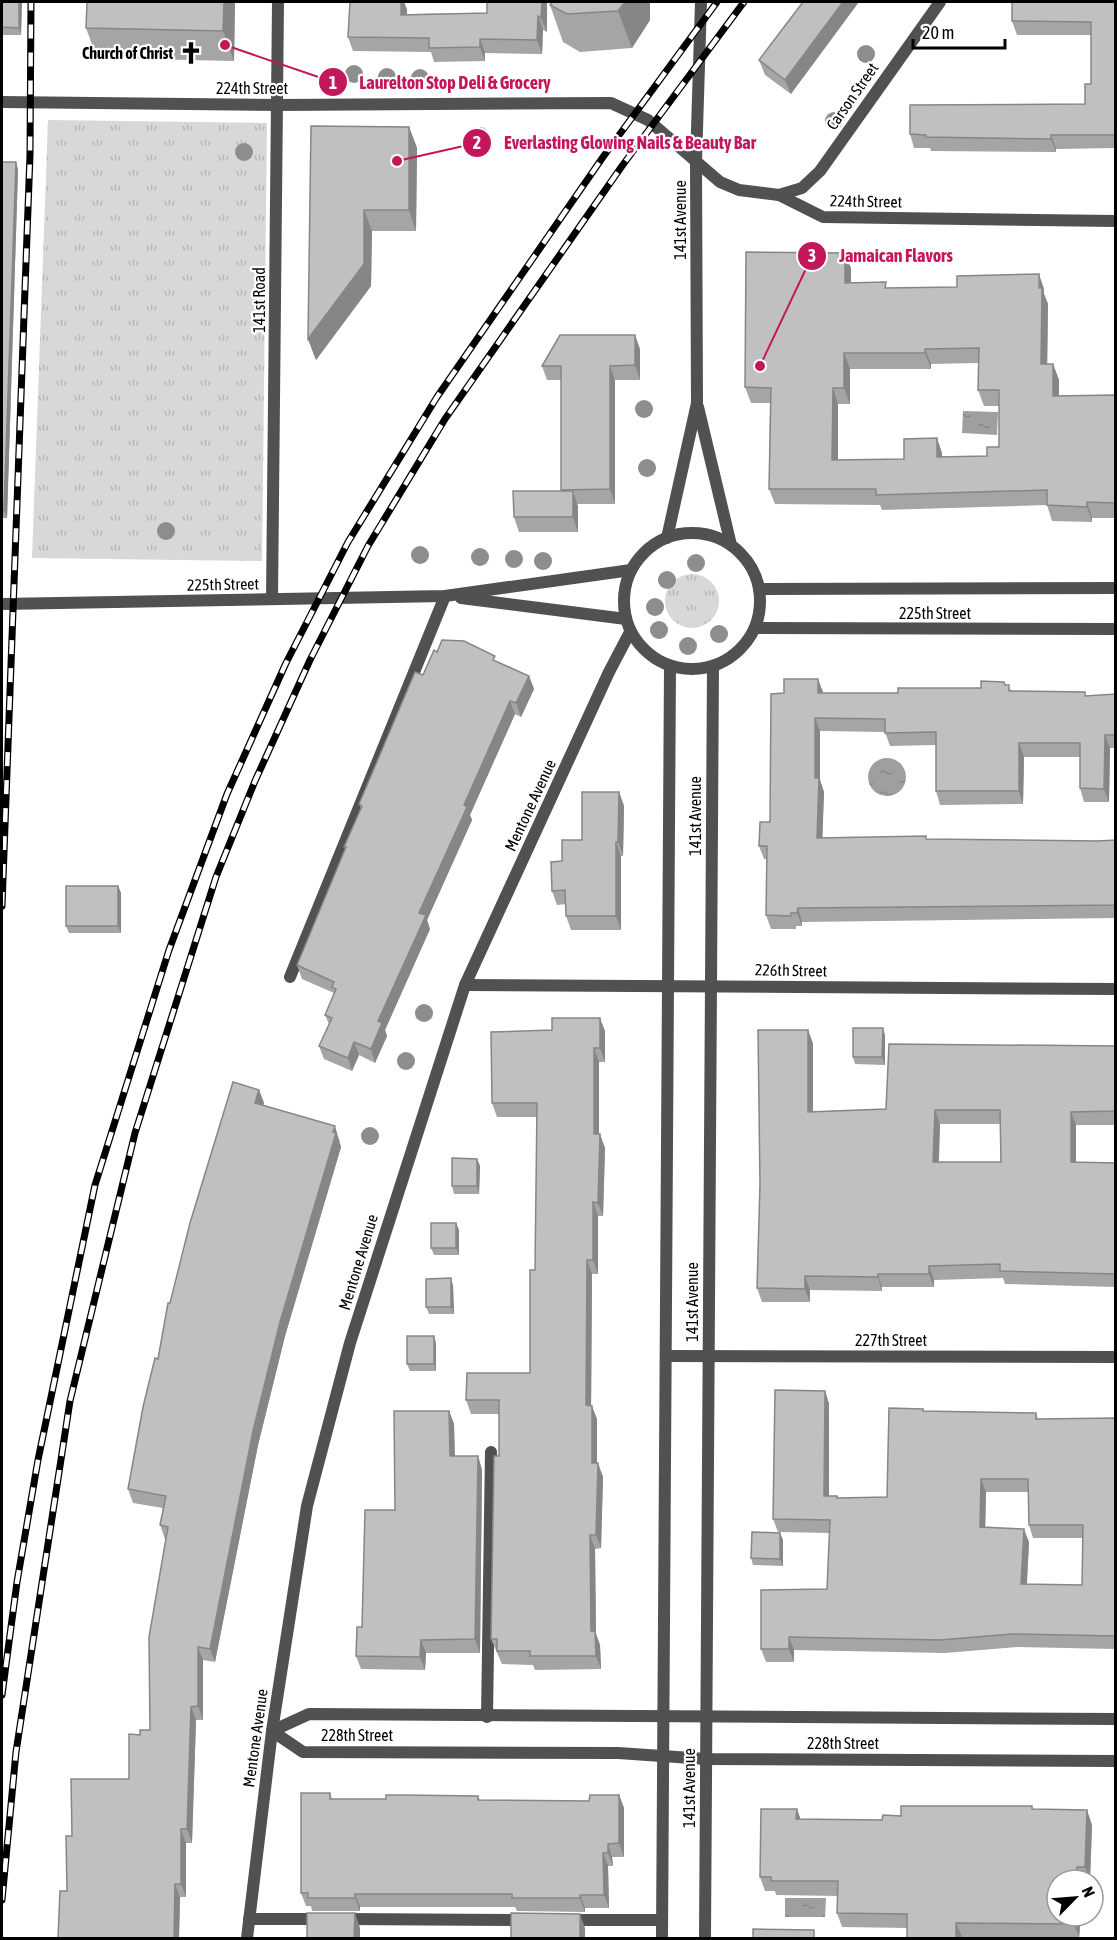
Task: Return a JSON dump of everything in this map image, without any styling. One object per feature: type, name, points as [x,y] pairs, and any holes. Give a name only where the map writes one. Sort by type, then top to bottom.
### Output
[{"type":"street","name":"141st Road","points":[[272,599],[278,2]]},
{"type":"street","name":"141st Avenue","points":[[667,538],[697,403],[696,161],[701,2]]},
{"type":"street","name":"Carson Street","points":[[779,195],[802,188],[820,171],[940,2]]},
{"type":"street","name":"224th Street","points":[[2,102],[277,105],[611,103],[648,120],[720,182],[740,190],[779,195],[823,218],[1116,221]]},
{"type":"street","name":"141st Avenue","points":[[697,403],[731,545]]},
{"type":"street","points":[[696,533],[714,536],[731,545],[744,557],[759,589],[760,610],[755,628],[746,644],[734,656],[713,666],[685,670],[670,667],[652,658],[630,632],[626,619],[623,598],[631,570],[645,551],[667,538],[696,533]]},
{"type":"street","name":"225th Street","points":[[2,604],[445,596],[631,570]]},
{"type":"street","name":"225th Street","points":[[759,589],[1116,588]]},
{"type":"street","name":"225th Street","points":[[445,596],[626,619]]},
{"type":"street","points":[[290,976],[445,596]]},
{"type":"street","name":"225th Street","points":[[755,628],[1116,629]]},
{"type":"street","name":"Mentone Avenue","points":[[247,1938],[272,1731],[307,1506],[350,1343],[465,985],[609,672],[630,632]]},
{"type":"street","name":"141st Avenue","points":[[705,1938],[713,666]]},
{"type":"street","name":"141st Avenue","points":[[662,1938],[670,667]]},
{"type":"street","name":"226th Street","points":[[465,985],[1116,989]]},
{"type":"street","name":"227th Street","points":[[666,1356],[1116,1358]]},
{"type":"street","points":[[487,1717],[491,1452]]},
{"type":"street","name":"228th Street","points":[[272,1731],[309,1714],[487,1717],[663,1715],[1116,1719]]},
{"type":"street","name":"228th Street","points":[[272,1731],[303,1752],[618,1754],[706,1759],[1116,1761]]},
{"type":"street","points":[[249,1919],[535,1920]]},
{"type":"street","points":[[558,1920],[662,1920]]},
{"type":"green space","points":[[48,120],[267,123],[262,561],[32,558]]},
{"type":"green space","points":[[687,574],[697,574],[707,578],[715,586],[719,601],[715,616],[707,624],[697,628],[687,628],[677,624],[669,616],[665,606],[665,596],[669,586],[677,578]]},
{"type":"water","points":[[963,411],[998,412],[997,435],[962,433]]},
{"type":"water","points":[[887,758],[900,764],[906,777],[900,790],[887,796],[874,790],[868,777],[874,764]]},
{"type":"water","points":[[785,1898],[826,1898],[825,1917],[785,1917]]},
{"type":"building","points":[[2,2],[19,2],[19,28],[2,27]]},
{"type":"building","points":[[87,2],[224,2],[223,31],[86,28]]},
{"type":"building","points":[[350,2],[401,2],[401,15],[487,13],[487,2],[542,2],[541,18],[538,16],[537,40],[480,39],[480,47],[429,48],[429,38],[348,37]]},
{"type":"building","points":[[552,2],[625,2],[618,11],[567,14],[550,5]]},
{"type":"building","points":[[803,2],[843,2],[785,80],[759,60]]},
{"type":"building","points":[[1012,2],[1116,2],[1116,135],[1051,135],[1051,139],[926,137],[926,135],[910,134],[910,105],[1085,104],[1085,84],[1091,84],[1091,22],[1012,21]]},
{"type":"building","points":[[311,126],[409,127],[409,210],[364,210],[364,264],[308,339]]},
{"type":"building","points":[[2,162],[16,162],[4,510],[2,510]]},
{"type":"building","points":[[746,252],[845,253],[845,283],[886,282],[885,288],[957,287],[957,276],[1039,274],[1039,288],[1042,288],[1041,364],[1053,364],[1053,396],[1116,395],[1116,503],[1087,502],[1087,507],[1047,505],[1047,490],[876,495],[876,489],[769,489],[771,388],[745,387]],"holes":[[[979,348],[978,390],[999,390],[999,447],[987,447],[987,456],[937,457],[937,438],[904,439],[904,459],[832,460],[833,388],[844,388],[844,353],[925,353],[925,349]]]},
{"type":"building","points":[[560,335],[635,335],[635,365],[610,366],[610,489],[561,490],[561,366],[542,366]]},
{"type":"building","points":[[513,491],[573,491],[573,517],[514,517]]},
{"type":"building","points":[[442,640],[464,641],[495,656],[493,660],[529,676],[516,703],[510,701],[464,805],[467,807],[419,913],[426,915],[378,1021],[382,1023],[371,1049],[354,1042],[348,1058],[319,1046],[332,1018],[325,1015],[336,989],[332,987],[334,982],[297,965],[362,806],[359,804],[415,672],[423,675],[434,650],[437,652]]},
{"type":"building","points":[[784,679],[818,679],[818,693],[898,693],[898,688],[981,688],[981,681],[1004,682],[1005,685],[1009,685],[1009,691],[1085,692],[1085,696],[1116,694],[1116,735],[1105,735],[1104,789],[1080,788],[1080,743],[1019,743],[1019,791],[936,791],[936,732],[885,733],[885,719],[815,718],[815,778],[819,778],[817,838],[926,836],[926,839],[1116,840],[1116,905],[798,908],[797,913],[791,913],[791,916],[766,915],[767,846],[759,846],[760,822],[770,822],[771,694],[784,693]]},
{"type":"building","points":[[582,792],[619,792],[616,916],[566,916],[565,890],[552,891],[551,862],[562,861],[562,840],[582,840]]},
{"type":"building","points":[[66,886],[118,886],[118,926],[66,926]]},
{"type":"building","points":[[552,1018],[600,1018],[600,1048],[594,1048],[594,1134],[600,1134],[598,1203],[593,1202],[593,1260],[587,1260],[586,1405],[592,1406],[592,1463],[598,1463],[596,1535],[590,1535],[591,1631],[595,1631],[596,1656],[530,1656],[530,1651],[497,1651],[497,1639],[491,1639],[494,1456],[499,1456],[499,1400],[466,1400],[467,1373],[530,1373],[530,1270],[535,1270],[537,1103],[492,1103],[491,1032],[552,1030]]},
{"type":"building","points":[[853,1028],[883,1028],[882,1057],[853,1057]]},
{"type":"building","points":[[758,1030],[808,1030],[808,1112],[886,1109],[889,1044],[1116,1046],[1116,1111],[1071,1112],[1071,1162],[1116,1163],[1116,1274],[1000,1271],[1000,1264],[929,1266],[929,1274],[878,1274],[878,1277],[805,1276],[805,1289],[757,1288],[760,1184]],"holes":[[[935,1110],[1000,1110],[1001,1162],[933,1162]]]},
{"type":"building","points":[[233,1082],[259,1090],[255,1103],[335,1126],[333,1132],[336,1133],[280,1322],[253,1431],[210,1649],[198,1647],[198,1706],[191,1707],[187,1829],[181,1829],[181,1884],[175,1884],[174,1938],[58,1938],[60,1891],[67,1891],[66,1836],[72,1836],[71,1779],[129,1779],[129,1734],[140,1735],[140,1730],[150,1730],[149,1637],[168,1527],[160,1525],[166,1496],[128,1489],[143,1407],[155,1358],[158,1359],[168,1303],[170,1303],[190,1223]]},
{"type":"building","points":[[452,1158],[477,1159],[477,1186],[452,1186]]},
{"type":"building","points":[[431,1223],[456,1223],[456,1248],[431,1248]]},
{"type":"building","points":[[451,1278],[451,1307],[426,1307],[426,1279]]},
{"type":"building","points":[[407,1336],[434,1336],[434,1364],[407,1364]]},
{"type":"building","points":[[775,1390],[825,1391],[824,1496],[837,1496],[837,1498],[887,1497],[889,1408],[923,1409],[923,1411],[1036,1413],[1036,1419],[1116,1418],[1116,1636],[1012,1634],[940,1640],[789,1637],[789,1649],[761,1649],[761,1590],[827,1589],[830,1520],[773,1519]],"holes":[[[981,1479],[1028,1479],[1029,1525],[1083,1525],[1082,1585],[1021,1584],[1024,1529],[980,1527]]]},
{"type":"building","points":[[394,1411],[449,1411],[450,1456],[478,1456],[475,1639],[421,1640],[420,1657],[356,1656],[357,1627],[362,1627],[365,1510],[395,1510]]},
{"type":"building","points":[[752,1532],[780,1533],[780,1559],[751,1558]]},
{"type":"building","points":[[301,1793],[330,1793],[330,1799],[386,1799],[386,1795],[401,1795],[478,1796],[478,1800],[589,1801],[590,1795],[619,1795],[619,1843],[608,1844],[608,1853],[603,1853],[604,1895],[580,1895],[580,1898],[512,1898],[512,1894],[355,1894],[355,1898],[308,1898],[308,1893],[301,1893]]},
{"type":"building","points":[[901,1806],[1032,1806],[1032,1809],[1087,1810],[1085,1867],[1045,1868],[1045,1924],[956,1923],[956,1938],[907,1938],[907,1914],[837,1913],[838,1881],[771,1881],[771,1877],[760,1877],[761,1809],[797,1809],[796,1819],[882,1820],[883,1815],[901,1816]]},
{"type":"building","points":[[307,1913],[355,1913],[354,1938],[307,1938]]},
{"type":"building","points":[[511,1913],[580,1914],[580,1938],[511,1938]]},
{"type":"building","points":[[753,1929],[814,1930],[814,1938],[753,1938]]},
{"type":"railway","points":[[2,906],[30,155],[31,2]]},
{"type":"railway","points":[[2,1695],[17,1582],[38,1460],[95,1185],[169,950],[227,794],[286,663],[348,542],[437,397],[603,157],[717,2]]},
{"type":"railway","points":[[2,1900],[16,1752],[70,1401],[135,1133],[216,877],[255,781],[310,660],[368,546],[445,419],[622,166],[744,2]]},
{"type":"place","name":"Laurelton Stop Deli & Grocery","points":[[225,45]]},
{"type":"place","name":"Church of Christ","points":[[191,53]]},
{"type":"place","name":"Everlasting Glowing Nails & Beauty Bar","points":[[397,161]]},
{"type":"place","name":"Jamaican Flavors","points":[[760,366]]}]
